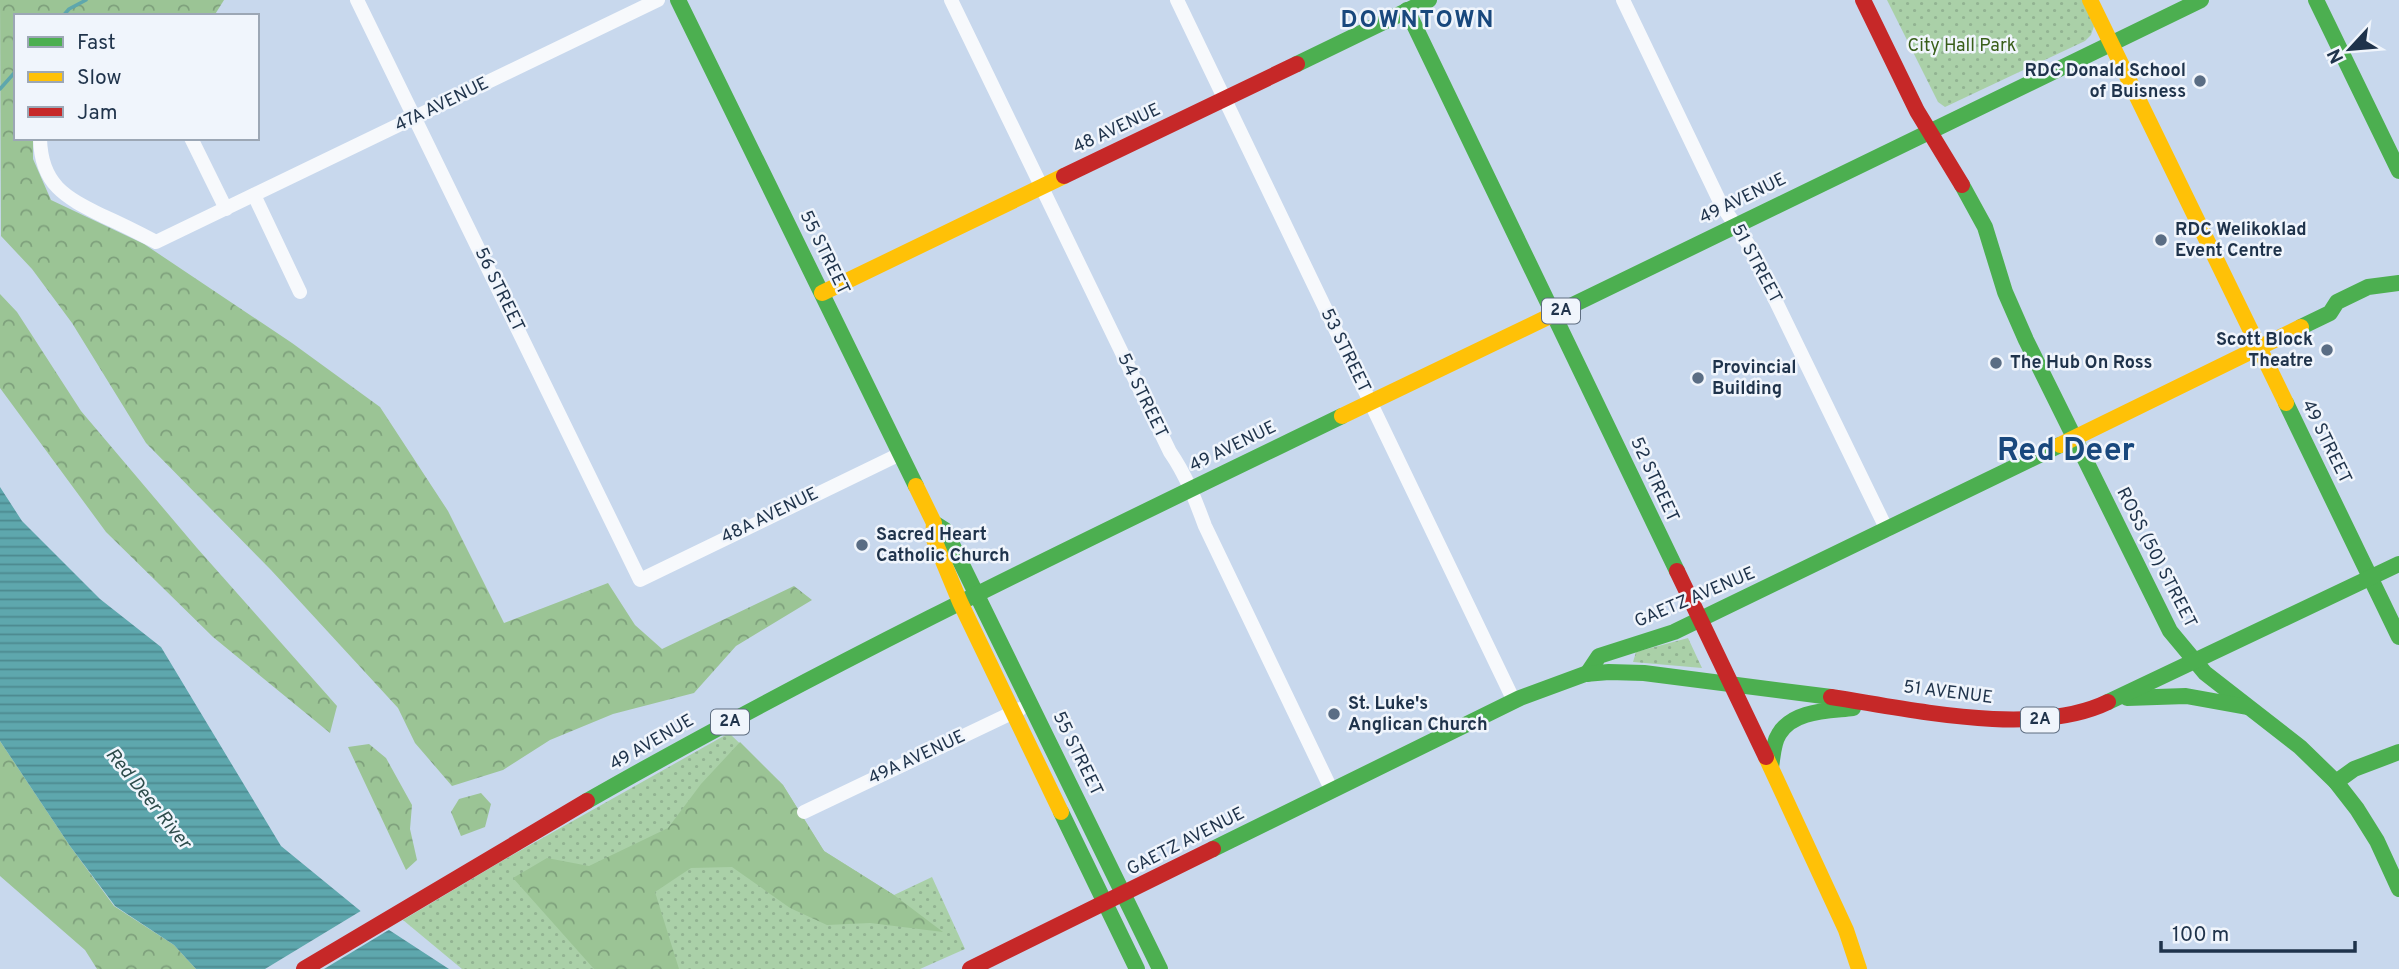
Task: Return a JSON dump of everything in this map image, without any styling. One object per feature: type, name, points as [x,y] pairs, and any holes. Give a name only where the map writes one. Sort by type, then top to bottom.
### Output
[{"type":"main road","name":"55 STREET","points":[[678,0],[934,523],[933,537],[960,602],[1137,969]]},
{"type":"main road","name":"48 AVENUE","points":[[822,293],[1429,0]]},
{"type":"main road","name":"ROSS (50) STREET","points":[[1863,0],[1917,111],[1968,193],[1985,227],[2011,308],[2162,618],[2193,661],[2215,682],[2300,747],[2336,782],[2377,841],[2399,889]]},
{"type":"main road","name":"49 STREET","points":[[2090,0],[2399,637]]},
{"type":"main road","name":"49 AVENUE","points":[[304,969],[504,849],[680,748],[977,593],[2201,0]]},
{"type":"main road","points":[[2316,0],[2399,171]]},
{"type":"main road","name":"52 STREET","points":[[1407,10],[1771,767],[1846,930],[1859,969]]},
{"type":"main road","name":"GAETZ AVENUE","points":[[970,969],[1514,701],[1556,683],[1587,674],[1599,656],[1674,632],[1700,620],[2259,349],[2330,313],[2337,302],[2368,287],[2399,283]]},
{"type":"main road","name":"55 STREET","points":[[934,523],[945,530],[977,593],[1160,969]]},
{"type":"main road","name":"51 AVENUE","points":[[1587,674],[1623,672],[1729,681],[1875,704],[2024,721],[2045,720],[2081,713],[2117,698],[2399,564]]},
{"type":"main road","points":[[2117,698],[2186,696],[2247,707]]},
{"type":"main road","points":[[1771,767],[1777,737],[1783,728],[1796,719],[1875,704]]},
{"type":"main road","points":[[2336,782],[2354,769],[2399,751]]},
{"type":"street","name":"56 STREET","points":[[357,0],[640,580]]},
{"type":"street","name":"47A AVENUE","points":[[40,140],[46,171],[58,190],[77,203],[156,242],[658,0]]},
{"type":"street","name":"54 STREET","points":[[951,0],[1170,452],[1180,466],[1205,526],[1332,791]]},
{"type":"street","name":"53 STREET","points":[[1177,0],[1514,701]]},
{"type":"street","name":"51 STREET","points":[[1623,0],[1721,204],[1748,244],[1887,530]]},
{"type":"street","points":[[192,140],[226,209]]},
{"type":"street","points":[[254,195],[300,292]]},
{"type":"street","name":"48A AVENUE","points":[[640,580],[900,454]]},
{"type":"street","name":"49A AVENUE","points":[[804,812],[1031,704]]},
{"type":"green space","points":[[0,0],[224,0],[215,14],[14,14],[14,140],[33,140],[33,159],[51,200],[144,244],[292,343],[380,407],[448,511],[504,623],[608,583],[635,625],[662,649],[794,586],[812,600],[736,646],[694,693],[613,714],[550,740],[503,770],[452,786],[415,743],[398,708],[271,570],[146,443],[72,323],[32,269],[1,236]]},
{"type":"green space","name":"City Hall Park","points":[[1887,0],[2082,0],[2094,26],[2085,41],[1945,107],[1938,102]]},
{"type":"green space","points":[[0,294],[17,312],[81,411],[197,548],[337,706],[330,733],[213,637],[106,532],[0,388]]},
{"type":"green space","points":[[1688,638],[1702,668],[1633,662],[1636,652]]},
{"type":"green space","points":[[729,733],[783,785],[824,851],[894,895],[932,877],[965,949],[920,969],[462,969],[403,920],[502,861]]},
{"type":"green space","points":[[0,741],[114,906],[174,945],[196,969],[97,969],[85,950],[0,876]]},
{"type":"green space","points":[[740,742],[783,785],[824,851],[894,895],[943,932],[870,923],[827,925],[790,908],[732,867],[691,868],[655,892],[679,969],[594,969],[513,878],[547,858],[589,866],[668,828],[701,784]]},
{"type":"green space","points":[[369,744],[386,758],[412,805],[410,829],[417,860],[406,870],[348,747]]},
{"type":"green space","points":[[481,793],[491,804],[485,827],[461,836],[451,812],[459,799]]},
{"type":"water","name":"Red Deer River","points":[[0,487],[22,521],[100,599],[161,647],[281,846],[363,913],[449,969],[196,969],[174,945],[115,906],[70,846],[0,741]]},
{"type":"pier","points":[[364,909],[392,928],[324,969],[265,969]]},
{"type":"waterway","points":[[65,14],[86,0]]},
{"type":"waterway","points":[[0,89],[14,73]]},
{"type":"traffic: fast","points":[[678,0],[916,486]]},
{"type":"traffic: fast","points":[[1297,64],[1429,0]]},
{"type":"traffic: fast","points":[[1548,317],[2201,0]]},
{"type":"traffic: fast","points":[[2316,0],[2399,171]]},
{"type":"traffic: fast","points":[[1407,10],[1677,571]]},
{"type":"traffic: fast","points":[[1962,185],[1985,227],[2005,292],[2026,340],[2170,631],[2205,673],[2300,747],[2336,782],[2377,841],[2399,889]]},
{"type":"traffic: fast","points":[[2301,327],[2330,313],[2337,302],[2368,287],[2399,283]]},
{"type":"traffic: fast","points":[[2286,403],[2399,637]]},
{"type":"traffic: fast","points":[[587,801],[867,650],[1342,416]]},
{"type":"traffic: fast","points":[[1587,674],[1599,656],[1674,632],[2060,445]]},
{"type":"traffic: fast","points":[[934,523],[945,530],[1160,969]]},
{"type":"traffic: fast","points":[[2108,702],[2399,564]]},
{"type":"traffic: fast","points":[[1213,849],[1520,698],[1585,674],[1644,673],[1831,697]]},
{"type":"traffic: fast","points":[[2127,698],[2186,696],[2247,707]]},
{"type":"traffic: fast","points":[[1771,767],[1777,738],[1793,720],[1812,713],[1853,708]]},
{"type":"traffic: fast","points":[[2336,782],[2354,769],[2399,752]]},
{"type":"traffic: fast","points":[[1061,812],[1137,969]]},
{"type":"traffic: slow","points":[[2090,0],[2286,403]]},
{"type":"traffic: slow","points":[[822,293],[1064,176]]},
{"type":"traffic: slow","points":[[1342,416],[1548,317]]},
{"type":"traffic: slow","points":[[2060,445],[2301,327]]},
{"type":"traffic: slow","points":[[916,486],[934,523],[933,537],[960,602],[1061,812]]},
{"type":"traffic: slow","points":[[1766,757],[1846,930],[1859,969]]},
{"type":"traffic: jam","points":[[1863,0],[1917,111],[1962,185]]},
{"type":"traffic: jam","points":[[1064,176],[1297,64]]},
{"type":"traffic: jam","points":[[1677,571],[1766,757]]},
{"type":"traffic: jam","points":[[1831,697],[1971,718],[2009,719],[2045,718],[2078,713],[2108,702]]},
{"type":"traffic: jam","points":[[304,969],[587,801]]},
{"type":"traffic: jam","points":[[970,969],[1213,849]]},
{"type":"place","name":"RDC Donald School of Buisness","points":[[2200,81]]},
{"type":"place","name":"RDC Welikoklad Event Centre","points":[[2161,240]]},
{"type":"place","name":"Scott Block Theatre","points":[[2327,350]]},
{"type":"place","name":"The Hub On Ross","points":[[1996,363]]},
{"type":"place","name":"Provincial Building","points":[[1698,378]]},
{"type":"place","name":"Sacred Heart Catholic Church","points":[[862,545]]},
{"type":"place","name":"St. Luke's Anglican Church","points":[[1334,714]]},
{"type":"district","name":"DOWNTOWN","points":[[1418,21]]},
{"type":"district","name":"Red Deer","points":[[2066,452]]}]
